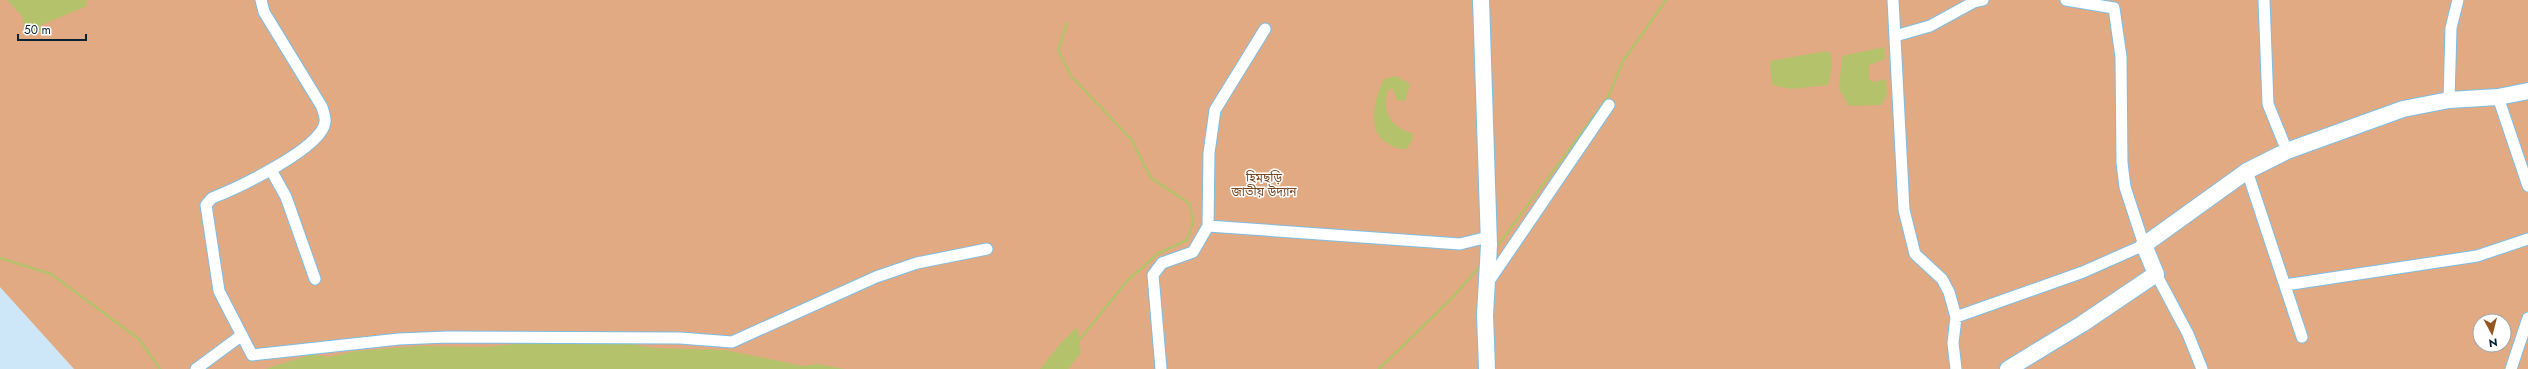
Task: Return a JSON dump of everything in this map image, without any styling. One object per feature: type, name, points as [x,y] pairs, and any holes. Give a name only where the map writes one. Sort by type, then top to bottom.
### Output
[{"type":"street","points":[[261,0],[264,12],[322,107],[326,122],[320,134],[271,170],[212,198],[206,205],[219,291],[242,335],[249,352],[256,356],[391,340],[446,337],[680,338],[732,342],[890,272],[917,263],[987,249]]},
{"type":"street","points":[[1481,0],[1488,241],[1485,315],[1487,369]]},
{"type":"street","points":[[1893,0],[1901,181],[1910,241],[1915,254],[1942,279],[1949,292],[1956,317],[1953,343],[1956,369]]},
{"type":"street","points":[[1895,36],[1930,26],[1974,2],[1983,0]]},
{"type":"street","points":[[2066,0],[2114,8],[2121,57],[2122,163],[2125,187],[2144,245],[2156,274],[2188,334],[2202,369]]},
{"type":"street","points":[[2264,0],[2268,104],[2287,151]]},
{"type":"street","points":[[2449,100],[2452,28],[2458,0]]},
{"type":"street","points":[[1162,369],[1153,276],[1162,263],[1193,252],[1208,226],[1209,153],[1215,110],[1265,29]]},
{"type":"street","points":[[1956,317],[2083,272],[2144,245],[2246,171],[2287,151],[2397,110],[2449,100],[2498,97],[2528,91]]},
{"type":"street","points":[[2498,97],[2511,143],[2528,186]]},
{"type":"street","points":[[1487,285],[1609,105]]},
{"type":"street","points":[[271,170],[286,197],[315,279]]},
{"type":"street","points":[[2246,171],[2302,337]]},
{"type":"street","points":[[1208,226],[1460,244],[1488,241]]},
{"type":"street","points":[[2285,285],[2477,256],[2528,239]]},
{"type":"street","points":[[2008,369],[2082,324],[2156,274]]},
{"type":"street","points":[[2511,369],[2528,318]]},
{"type":"street","points":[[196,369],[242,335]]},
{"type":"green space","name":"হিমছড়ি জাতীয় উদ্যান","points":[[0,0],[2528,0],[2528,369],[74,369],[0,287]]},
{"type":"shaded area","points":[[7,0],[86,0],[87,6],[41,25],[41,32],[28,36],[21,15]]},
{"type":"shaded area","points":[[1884,47],[1885,59],[1869,65],[1869,79],[1874,82],[1886,79],[1887,95],[1881,105],[1849,106],[1839,89],[1842,56]]},
{"type":"shaded area","points":[[1827,51],[1831,54],[1832,66],[1828,85],[1791,89],[1772,85],[1770,61]]},
{"type":"shaded area","points":[[1396,76],[1410,84],[1405,101],[1397,100],[1393,89],[1389,89],[1386,104],[1389,117],[1393,122],[1398,127],[1412,133],[1413,138],[1407,149],[1396,148],[1387,143],[1380,137],[1374,122],[1375,104],[1384,79]]},
{"type":"shaded area","points":[[1077,327],[1081,353],[1068,369],[1040,369],[1059,345]]},
{"type":"shaded area","points":[[543,341],[627,343],[653,348],[725,350],[803,366],[817,364],[845,369],[265,369],[313,354],[328,357],[356,351],[419,346],[486,347]]},
{"type":"waterway","points":[[1495,249],[1608,97],[1623,61],[1666,0]]},
{"type":"waterway","points":[[1067,23],[1058,50],[1071,76],[1131,139],[1151,178],[1190,204],[1193,222],[1187,240],[1157,254],[1127,281],[1077,343]]},
{"type":"waterway","points":[[0,258],[51,274],[139,339],[160,369]]},
{"type":"waterway","points":[[1379,369],[1453,297],[1481,265]]}]
